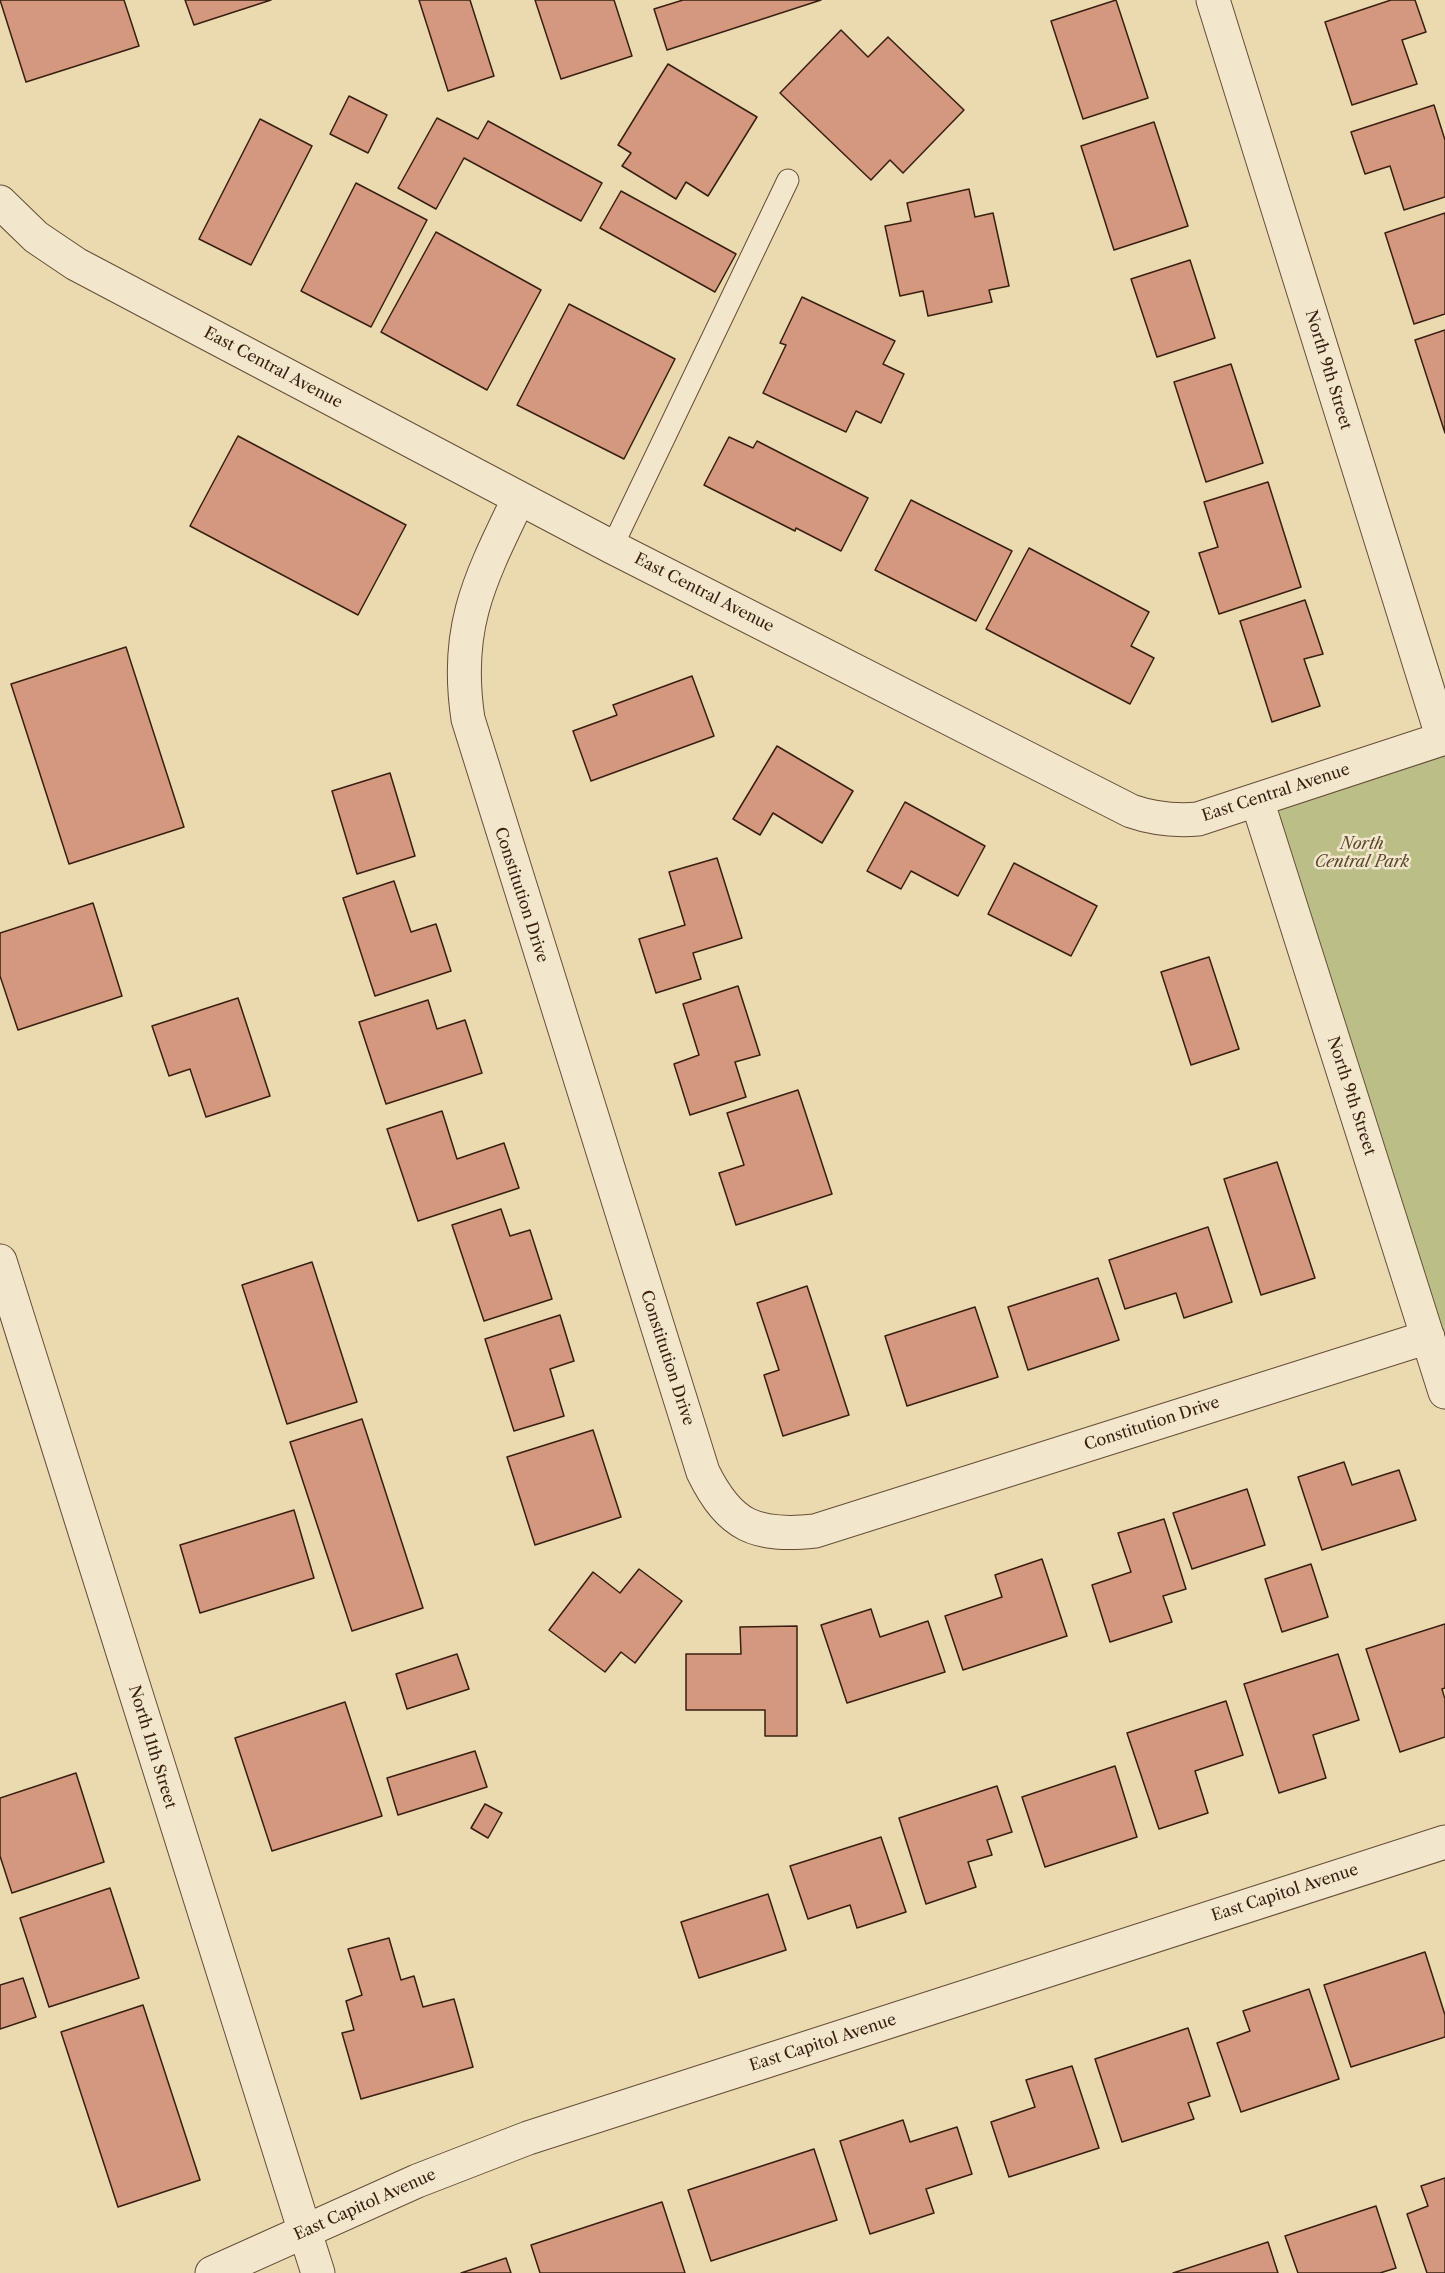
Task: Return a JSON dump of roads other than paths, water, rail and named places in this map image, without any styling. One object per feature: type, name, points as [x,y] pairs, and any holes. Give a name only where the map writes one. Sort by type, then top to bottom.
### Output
[{"type":"street","name":"North 9th Street","points":[[1213,0],[1444,739]]},
{"type":"street","name":"East Central Avenue","points":[[0,202],[36,237],[76,264],[612,547],[1131,811],[1151,818],[1175,821],[1198,819],[1444,739]]},
{"type":"street","name":"Constitution Drive","points":[[519,498],[485,570],[469,619],[462,673],[468,719],[703,1472],[725,1508],[741,1522],[763,1531],[789,1534],[815,1531],[1428,1337]]},
{"type":"street","name":"North 9th Street","points":[[1257,800],[1445,1392]]},
{"type":"street","name":"North 11th Street","points":[[0,1261],[318,2273]]},
{"type":"street","name":"East Capitol Avenue","points":[[212,2273],[417,2181],[528,2138],[1445,1842]]},
{"type":"lane","points":[[612,547],[788,180]]},
{"type":"park label","name":"North Central Park","points":[[1362,853]]}]
